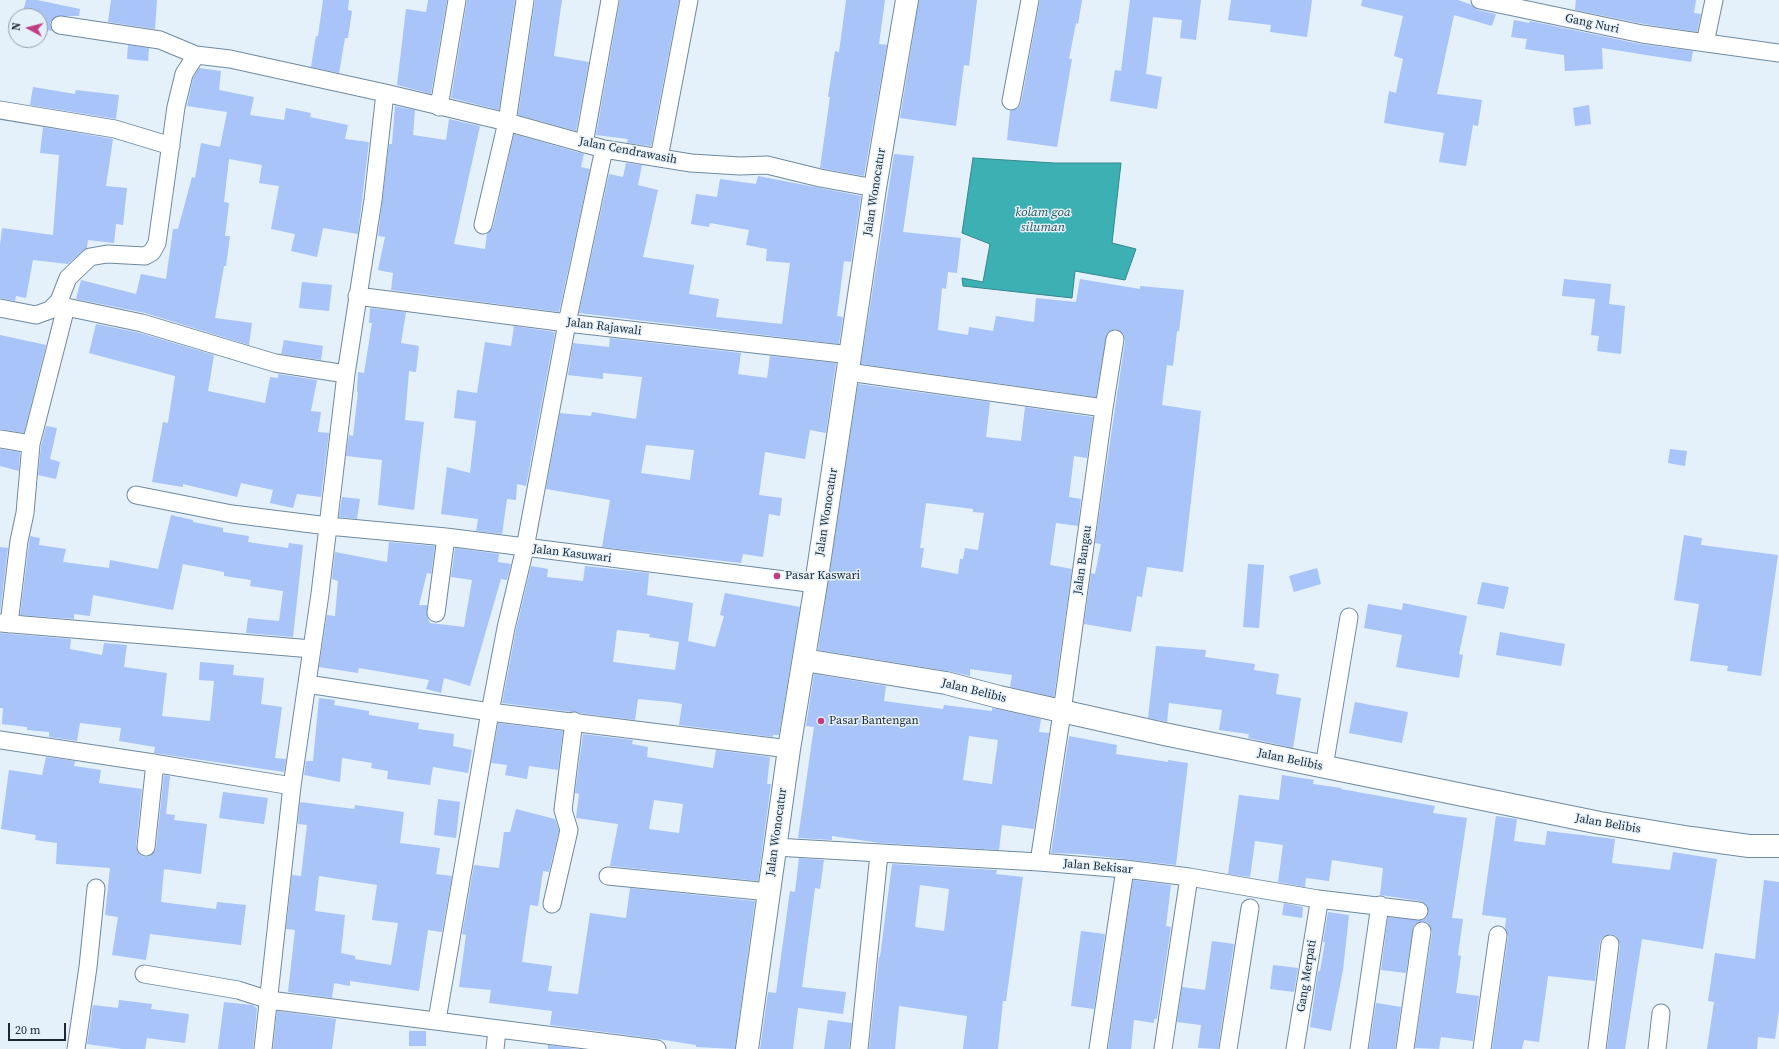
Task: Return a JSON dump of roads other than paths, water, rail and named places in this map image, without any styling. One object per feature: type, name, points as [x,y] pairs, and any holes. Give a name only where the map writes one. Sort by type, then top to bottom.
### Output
[{"type":"street","points":[[439,107],[457,0]]},
{"type":"street","points":[[483,226],[507,122],[525,0]]},
{"type":"street","points":[[584,144],[610,0]]},
{"type":"street","points":[[659,158],[689,0]]},
{"type":"street","name":"Jalan Wonocatur","points":[[747,1049],[789,749],[850,364],[875,188],[907,0]]},
{"type":"street","points":[[1011,101],[1030,0]]},
{"type":"street","name":"Gang Nuri","points":[[1480,0],[1642,34],[1779,53]]},
{"type":"street","points":[[1705,43],[1714,0]]},
{"type":"street","name":"Jalan Cendrawasih","points":[[60,25],[160,40],[196,55],[230,59],[385,93],[507,122],[604,149],[659,158],[733,166],[767,165],[820,178],[875,188]]},
{"type":"street","points":[[196,55],[184,74],[180,88],[157,243],[152,252],[145,256],[107,254],[90,257],[68,278],[31,444],[25,513],[4,624],[312,649]]},
{"type":"street","points":[[263,1049],[292,786],[312,649],[346,374],[372,200],[385,93]]},
{"type":"street","points":[[0,110],[114,129],[171,146]]},
{"type":"street","points":[[437,1020],[506,628],[525,548],[567,323],[604,149]]},
{"type":"street","name":"Jalan Rajawali","points":[[357,296],[567,323],[850,364]]},
{"type":"street","points":[[0,308],[36,315],[63,304],[149,325],[275,363],[346,374]]},
{"type":"street","name":"Jalan Bangau","points":[[1040,862],[1115,339]]},
{"type":"street","points":[[850,364],[1104,408]]},
{"type":"street","points":[[0,439],[31,444]]},
{"type":"street","name":"Jalan Kasuwari","points":[[136,495],[232,514],[328,526],[446,537],[816,584]]},
{"type":"street","points":[[436,613],[446,537]]},
{"type":"street","points":[[1324,767],[1350,617]]},
{"type":"street","name":"Jalan Belibis","points":[[804,660],[946,683],[1062,711],[1324,767],[1600,823],[1749,846],[1779,846]]},
{"type":"street","points":[[307,684],[490,712],[574,721],[789,749]]},
{"type":"street","points":[[552,904],[569,830],[563,810],[574,721]]},
{"type":"street","points":[[0,740],[155,763],[292,786]]},
{"type":"street","points":[[146,847],[155,763]]},
{"type":"street","name":"Jalan Bekisar","points":[[774,848],[1040,862],[1125,869],[1189,877],[1318,899],[1380,905],[1419,912]]},
{"type":"street","points":[[859,1049],[879,854]]},
{"type":"street","points":[[1098,1049],[1125,869]]},
{"type":"street","points":[[608,876],[769,892]]},
{"type":"street","points":[[1163,1049],[1189,877]]},
{"type":"street","points":[[76,1049],[88,967],[96,888]]},
{"type":"street","name":"Gang Merpati","points":[[1295,1049],[1319,903]]},
{"type":"street","points":[[1358,1049],[1380,905]]},
{"type":"street","points":[[1228,1049],[1250,908]]},
{"type":"street","points":[[1405,1049],[1422,932]]},
{"type":"street","points":[[1482,1049],[1498,935]]},
{"type":"street","points":[[1597,1049],[1610,944]]},
{"type":"street","points":[[144,974],[238,990],[269,1000],[437,1020],[497,1030],[658,1049]]},
{"type":"street","points":[[1657,1049],[1660,1014]]},
{"type":"street","points":[[495,1049],[497,1030]]},
{"type":"water","name":"kolam goa siluman","points":[[973,158],[1054,163],[1121,163],[1112,243],[1136,249],[1125,280],[1075,271],[1072,298],[963,286],[962,278],[983,282],[990,244],[962,233]]},
{"type":"place","name":"Pasar Kaswari","points":[[777,576]]},
{"type":"place","name":"Pasar Bantengan","points":[[821,721]]}]
